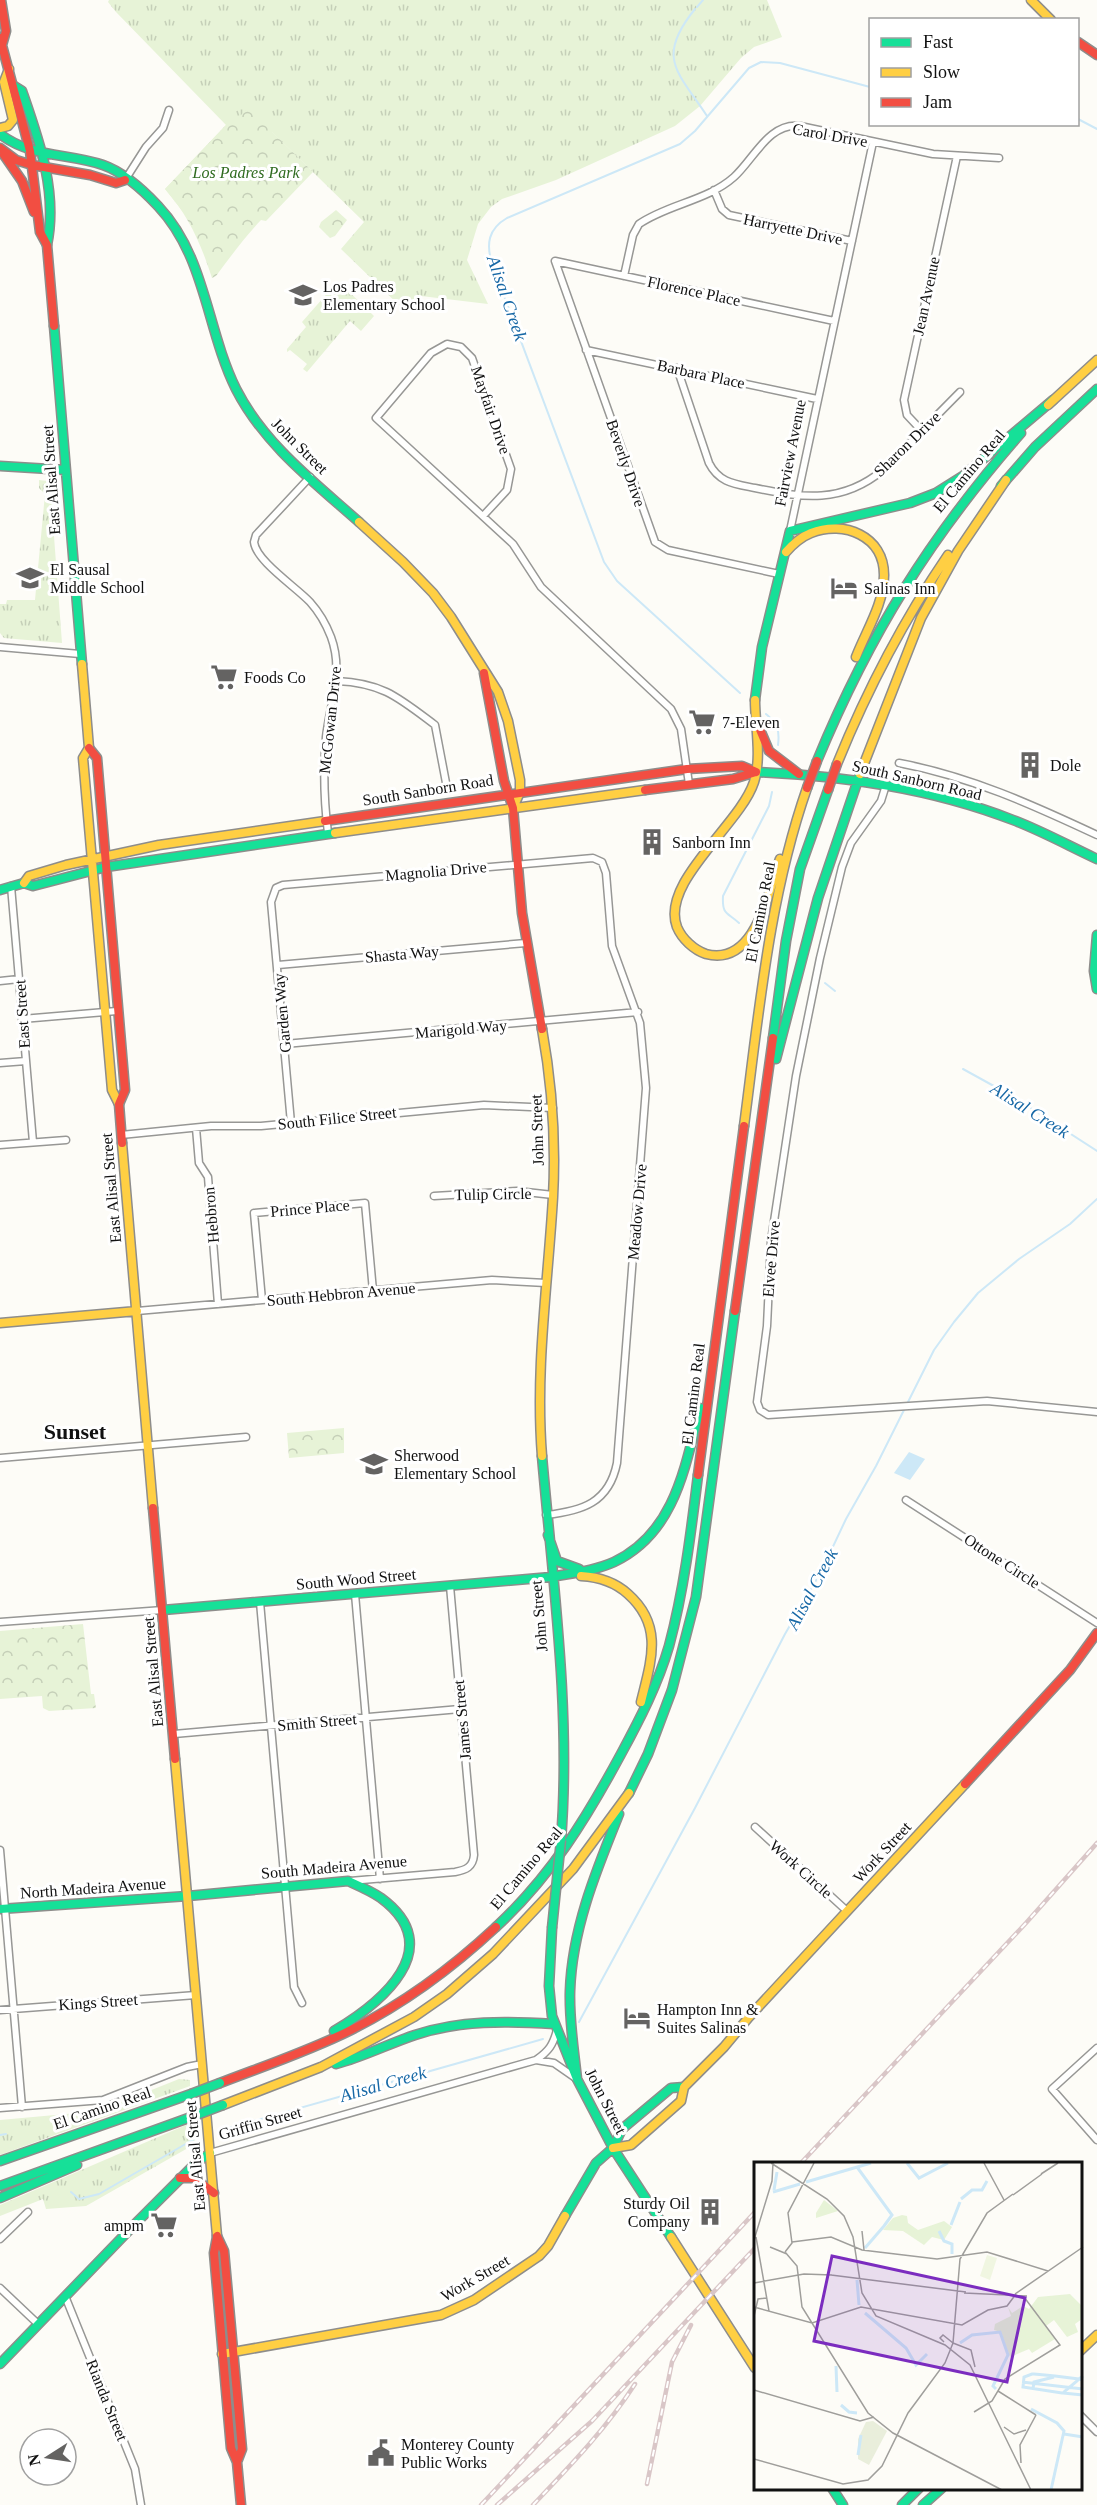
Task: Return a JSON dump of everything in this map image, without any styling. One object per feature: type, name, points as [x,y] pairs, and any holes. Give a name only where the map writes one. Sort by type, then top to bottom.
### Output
[{"type":"main road","name":"East Alisal Street","points":[[1,0],[6,31],[1,42],[30,151],[40,232],[47,245]]},
{"type":"main road","points":[[1037,2],[1049,18]]},
{"type":"main road","points":[[1079,43],[1097,55]]},
{"type":"main road","points":[[0,128],[8,126],[13,120],[4,82],[9,69]]},
{"type":"main road","name":"East Alisal Street","points":[[14,86],[22,91],[45,168],[52,230],[47,245],[88,748],[83,758],[90,858],[112,1090],[119,1104],[217,2237],[224,2251],[242,2449],[237,2462]]},
{"type":"main road","name":"John Street","points":[[0,134],[11,144],[30,151],[104,166],[120,173],[124,180],[159,206],[179,233],[196,269],[228,370],[242,399],[270,440],[429,590],[461,631],[484,673],[496,687],[505,710],[515,756],[520,792],[513,808]]},
{"type":"main road","points":[[0,149],[25,186],[40,232]]},
{"type":"main road","name":"John Street","points":[[0,149],[16,160],[32,165],[90,175],[116,183],[124,180]]},
{"type":"main road","name":"El Camino Real","points":[[0,2161],[220,2084],[347,2032],[387,2010],[446,1970],[485,1938],[523,1900],[564,1851],[594,1804],[634,1729],[663,1664],[675,1617],[691,1531],[771,923],[791,834],[807,788],[844,694],[885,614],[935,537],[990,467],[1053,400],[1097,360]]},
{"type":"main road","name":"El Camino Real","points":[[0,2186],[321,2067],[414,2017],[447,1994],[493,1954],[573,1869],[626,1798],[648,1754],[672,1690],[696,1597],[786,941],[800,869],[837,764],[862,703],[902,625],[951,549],[1006,480],[1035,447],[1097,389]]},
{"type":"main road","points":[[790,531],[910,503],[936,493],[963,476],[1053,400]]},
{"type":"main road","points":[[0,466],[66,470]]},
{"type":"main road","points":[[768,1082],[779,1051],[818,898],[858,780],[928,602],[958,551],[1006,480]]},
{"type":"main road","points":[[784,554],[791,544],[805,536],[839,527],[866,536],[880,554],[884,571],[881,593],[844,694]]},
{"type":"main road","name":"Fairview Avenue","points":[[756,772],[754,715],[757,674],[790,531]]},
{"type":"main road","name":"John Street","points":[[484,673],[484,683],[502,758],[506,794],[513,808],[526,943],[541,1022],[553,1108],[553,1195],[539,1387],[546,1515],[565,1737],[565,1789],[549,1986],[556,2027],[597,2120],[754,2366]]},
{"type":"main road","points":[[754,715],[769,751],[799,774]]},
{"type":"main road","name":"East Alisal Street","points":[[88,748],[97,758],[124,1090],[119,1104]]},
{"type":"main road","name":"South Sanborn Road","points":[[756,772],[742,766],[687,769],[327,820],[90,858],[29,876],[24,883],[33,886],[106,867],[328,833],[733,779],[756,772],[858,780],[948,799],[1008,819],[1097,859]]},
{"type":"main road","points":[[756,772],[751,789],[677,893],[674,919],[685,941],[697,951],[713,954],[730,952],[745,942],[756,924],[791,834]]},
{"type":"main road","points":[[0,890],[24,883]]},
{"type":"main road","points":[[1097,935],[1094,971],[1097,989]]},
{"type":"main road","points":[[0,1322],[137,1311]]},
{"type":"main road","points":[[551,1577],[613,1562],[630,1553],[663,1521],[677,1498],[711,1371]]},
{"type":"main road","points":[[548,1535],[554,1556],[559,1563],[573,1568],[591,1569]]},
{"type":"main road","points":[[551,1577],[592,1576],[599,1578],[617,1585],[640,1604],[652,1628],[654,1649],[634,1729]]},
{"type":"main road","name":"South Wood Street","points":[[163,1610],[551,1577]]},
{"type":"main road","name":"Work Street","points":[[613,2148],[631,2145],[681,2101],[684,2086],[724,2047],[1070,1670],[1097,1633]]},
{"type":"main road","points":[[577,2079],[570,2019],[573,1962],[591,1880],[626,1798]]},
{"type":"main road","points":[[310,2047],[378,2004],[396,1985],[407,1961],[408,1937],[397,1911],[378,1894],[348,1881]]},
{"type":"main road","name":"South Madeira Avenue","points":[[188,1896],[348,1881]]},
{"type":"main road","name":"North Madeira Avenue","points":[[2,1909],[188,1896]]},
{"type":"main road","points":[[321,2067],[340,2064],[414,2035],[454,2024],[494,2020],[556,2027]]},
{"type":"main road","name":"Work Street","points":[[222,2354],[441,2315],[474,2300],[529,2263],[546,2248],[596,2163],[613,2148],[622,2129],[671,2088],[684,2086]]},
{"type":"main road","points":[[0,2198],[82,2162],[100,2149]]},
{"type":"main road","name":"Griffin Street","points":[[0,2364],[180,2178],[210,2153]]},
{"type":"main road","points":[[180,2178],[194,2178],[214,2193]]},
{"type":"main road","name":"East Alisal Street","points":[[217,2237],[214,2253],[222,2354],[231,2448],[237,2462],[241,2505]]},
{"type":"main road","points":[[1082,2348],[1097,2335]]},
{"type":"main road","points":[[833,2490],[843,2505]]},
{"type":"main road","points":[[902,2505],[917,2490]]},
{"type":"main road","points":[[923,2505],[940,2490]]},
{"type":"street","points":[[124,180],[146,147],[163,128],[169,110]]},
{"type":"street","name":"Carol Drive","points":[[624,276],[633,235],[639,224],[714,190],[736,175],[772,135],[787,126],[800,126],[924,153],[999,158]]},
{"type":"street","name":"Fairview Avenue","points":[[790,531],[873,142]]},
{"type":"street","name":"Jean Avenue","points":[[922,431],[908,417],[904,400],[957,156]]},
{"type":"street","name":"Harryette Drive","points":[[714,190],[720,207],[729,215],[852,241]]},
{"type":"street","name":"Florence Place","points":[[555,261],[834,321]]},
{"type":"street","name":"Beverly Drive","points":[[555,261],[655,542],[668,550],[780,574]]},
{"type":"street","name":"Mayfair Drive","points":[[483,516],[507,490],[511,469],[472,358],[461,347],[447,344],[431,353],[376,418],[519,551],[541,587],[672,709],[681,729],[689,784]]},
{"type":"street","name":"Barbara Place","points":[[586,350],[817,399]]},
{"type":"street","name":"Sharon Drive","points":[[677,368],[710,463],[717,476],[727,482],[796,497],[820,496],[866,483],[883,470],[960,392]]},
{"type":"street","name":"McGowan Drive","points":[[309,477],[256,535],[254,546],[259,555],[310,603],[323,620],[334,649],[337,681],[327,728],[324,763],[328,833]]},
{"type":"street","points":[[0,647],[80,654]]},
{"type":"street","points":[[337,681],[364,683],[386,690],[435,725],[447,788]]},
{"type":"street","points":[[899,763],[942,772],[994,789],[1026,801],[1097,835]]},
{"type":"street","name":"Elvee Drive","points":[[886,785],[881,801],[851,843],[842,867],[820,958],[796,1076],[771,1241],[767,1326],[757,1402],[760,1410],[768,1415],[987,1401],[1097,1412]]},
{"type":"street","name":"Magnolia Drive","points":[[272,902],[273,891],[283,885],[593,858],[602,862],[606,870]]},
{"type":"street","name":"Meadow Drive","points":[[546,1515],[574,1511],[594,1502],[611,1481],[617,1463],[645,1112],[645,1064],[638,1012],[612,946],[606,870]]},
{"type":"street","name":"East Street","points":[[11,886],[33,1142]]},
{"type":"street","name":"Garden Way","points":[[272,902],[291,1123]]},
{"type":"street","name":"Shasta Way","points":[[278,965],[526,943]]},
{"type":"street","points":[[0,981],[19,979]]},
{"type":"street","points":[[22,1019],[117,1011]]},
{"type":"street","name":"Marigold Way","points":[[285,1044],[638,1012]]},
{"type":"street","points":[[0,1063],[26,1061]]},
{"type":"street","name":"South Filice Street","points":[[121,1135],[291,1123],[484,1105],[553,1108]]},
{"type":"street","name":"Hebbron","points":[[196,1128],[199,1163],[208,1177],[219,1304]]},
{"type":"street","points":[[0,1145],[66,1140]]},
{"type":"street","name":"Tulip Circle","points":[[434,1196],[517,1191],[553,1195]]},
{"type":"street","name":"Prince Place","points":[[262,1300],[255,1213],[364,1203],[373,1291]]},
{"type":"street","name":"South Hebbron Avenue","points":[[137,1311],[492,1280],[546,1282]]},
{"type":"street","points":[[0,1458],[246,1437]]},
{"type":"street","name":"Ottone Circle","points":[[906,1500],[1097,1623]]},
{"type":"street","name":"James Street","points":[[450,1586],[474,1855]]},
{"type":"street","points":[[355,1594],[380,1878]]},
{"type":"street","points":[[260,1602],[294,1987],[302,2003]]},
{"type":"street","points":[[0,1622],[163,1610]]},
{"type":"street","name":"Smith Street","points":[[174,1734],[460,1709]]},
{"type":"street","name":"Work Circle","points":[[755,1827],[847,1911]]},
{"type":"street","points":[[0,1850],[2,1909],[14,2009],[22,2107]]},
{"type":"street","name":"South Madeira Avenue","points":[[348,1881],[463,1871],[472,1864],[474,1855]]},
{"type":"street","name":"Kings Street","points":[[0,2010],[196,1995]]},
{"type":"street","points":[[536,2060],[548,2052],[554,2043],[556,2027]]},
{"type":"street","points":[[1097,2048],[1052,2089],[1097,2140]]},
{"type":"street","points":[[536,2060],[554,2063],[577,2079]]},
{"type":"street","name":"Griffin Street","points":[[210,2153],[536,2060]]},
{"type":"street","points":[[0,2109],[103,2100],[187,2067],[202,2064]]},
{"type":"street","points":[[0,2239],[28,2212]]},
{"type":"street","points":[[0,2288],[38,2325]]},
{"type":"street","name":"Rianda Street","points":[[65,2296],[135,2469],[141,2505]]},
{"type":"street","points":[[1082,2417],[1097,2432]]},
{"type":"green space","points":[[109,0],[767,0],[782,37],[754,47],[741,58],[700,106],[675,126],[556,180],[502,199],[491,207],[478,224],[467,260],[488,304],[421,296],[406,312],[341,249],[364,222],[272,132],[187,217],[165,189],[226,125],[116,12],[108,2]]},
{"type":"green space","name":"Los Padres Park","points":[[248,108],[313,172],[266,221],[261,220],[212,278],[193,231],[165,189],[226,125],[232,124]]},
{"type":"green space","points":[[336,210],[347,220],[335,236],[330,238],[319,227],[321,222]]},
{"type":"green space","points":[[338,281],[374,316],[361,331],[350,321],[307,372],[303,369],[307,364],[290,350],[287,352],[287,349],[306,327],[302,322]]},
{"type":"green space","points":[[39,480],[50,483],[62,643],[4,638],[0,633],[0,604],[6,604],[7,600],[35,600],[45,494],[39,488]]},
{"type":"green space","points":[[344,1428],[344,1453],[289,1458],[287,1433]]},
{"type":"green space","points":[[83,1624],[91,1694],[94,1694],[96,1708],[49,1711],[43,1708],[42,1696],[0,1699],[0,1631]]},
{"type":"green space","points":[[179,2079],[190,2080],[190,2086],[0,2155],[0,2120],[99,2111]]},
{"type":"green space","points":[[193,2122],[195,2144],[86,2206],[46,2209],[43,2199],[0,2216],[0,2205]]},
{"type":"water","points":[[909,1452],[925,1459],[910,1480],[894,1473]]},
{"type":"waterway","points":[[697,7],[703,0]]},
{"type":"waterway","points":[[695,9],[676,40],[675,64],[687,88],[707,116]]},
{"type":"waterway","name":"Alisal Creek","points":[[740,693],[617,581],[604,562],[492,264],[489,250],[490,238],[496,227],[507,218],[680,144],[695,131],[749,68],[761,62],[780,63],[869,87]]},
{"type":"waterway","name":"Alisal Creek","points":[[1079,120],[1097,129]]},
{"type":"waterway","name":"Alisal Creek","points":[[766,714],[777,727],[778,745]]},
{"type":"waterway","name":"Alisal Creek","points":[[739,923],[724,910],[723,896],[769,806],[772,792]]},
{"type":"waterway","name":"Alisal Creek","points":[[825,983],[835,991]]},
{"type":"waterway","name":"Alisal Creek","points":[[963,1069],[1012,1096],[1097,1151]]},
{"type":"waterway","name":"Alisal Creek","points":[[579,2022],[695,1808],[785,1634],[821,1572],[934,1350],[978,1293],[1019,1259],[1070,1224],[1097,1199]]},
{"type":"waterway","name":"Alisal Creek","points":[[222,2130],[543,2039]]},
{"type":"waterway","name":"Alisal Creek","points":[[0,2135],[6,2134]]},
{"type":"waterway","name":"Alisal Creek","points":[[71,2192],[79,2199],[99,2194],[196,2138]]},
{"type":"railway","points":[[802,2162],[1026,1923],[1097,1843]]},
{"type":"railway","points":[[481,2505],[754,2213]]},
{"type":"railway","points":[[497,2505],[592,2421],[754,2249]]},
{"type":"railway","points":[[647,2484],[672,2362],[691,2325]]},
{"type":"railway","points":[[533,2505],[600,2432],[635,2384]]},
{"type":"traffic: fast","points":[[14,86],[22,91],[45,167],[50,205],[47,245]]},
{"type":"traffic: fast","points":[[0,134],[12,142],[37,151],[90,161],[111,168],[133,182],[158,206],[174,226],[196,270],[226,366],[247,409],[275,445],[359,522]]},
{"type":"traffic: fast","points":[[54,326],[82,664]]},
{"type":"traffic: fast","points":[[1001,486],[1035,447],[1097,389]]},
{"type":"traffic: fast","points":[[755,700],[762,647],[790,531],[910,503],[936,493],[963,476],[1053,400]]},
{"type":"traffic: fast","points":[[817,761],[858,670],[905,588],[958,510],[1021,433]]},
{"type":"traffic: fast","points":[[0,466],[66,470]]},
{"type":"traffic: fast","points":[[756,772],[854,781],[951,800],[1024,824],[1097,859]]},
{"type":"traffic: fast","points":[[776,1059],[818,898],[860,774]]},
{"type":"traffic: fast","points":[[773,1038],[786,941],[800,869],[828,790]]},
{"type":"traffic: fast","points":[[0,890],[24,883],[33,886],[106,867],[335,833]]},
{"type":"traffic: fast","points":[[1097,935],[1094,971],[1097,989]]},
{"type":"traffic: fast","points":[[629,1793],[648,1754],[672,1690],[696,1597],[735,1311]]},
{"type":"traffic: fast","points":[[551,1577],[591,1570],[614,1562],[635,1549],[651,1534],[664,1516],[674,1496],[689,1453],[700,1408]]},
{"type":"traffic: fast","points":[[542,1456],[562,1696],[564,1792],[561,1840]]},
{"type":"traffic: fast","points":[[496,1927],[534,1888],[581,1824],[648,1701],[665,1660],[679,1604],[698,1475]]},
{"type":"traffic: fast","points":[[548,1535],[557,1561],[579,1569]]},
{"type":"traffic: fast","points":[[163,1610],[551,1577]]},
{"type":"traffic: fast","points":[[577,2079],[570,2002],[575,1945],[594,1879],[619,1814]]},
{"type":"traffic: fast","points":[[552,1928],[561,1840]]},
{"type":"traffic: fast","points":[[0,1909],[188,1896],[348,1881]]},
{"type":"traffic: fast","points":[[334,2031],[371,2005],[387,1990],[401,1973],[408,1955],[409,1936],[400,1917],[381,1898],[348,1881]]},
{"type":"traffic: fast","points":[[552,1928],[549,1986],[552,2016],[577,2079],[613,2148],[671,2237]]},
{"type":"traffic: fast","points":[[336,2064],[432,2030],[466,2024],[501,2022],[554,2024]]},
{"type":"traffic: fast","points":[[191,2094],[220,2083]]},
{"type":"traffic: fast","points":[[565,2216],[596,2163],[613,2148],[622,2129],[671,2088],[684,2087]]},
{"type":"traffic: fast","points":[[0,2161],[191,2094]]},
{"type":"traffic: fast","points":[[194,2116],[223,2105]]},
{"type":"traffic: fast","points":[[0,2186],[194,2116]]},
{"type":"traffic: fast","points":[[0,2364],[137,2222],[196,2163],[210,2153]]},
{"type":"traffic: fast","points":[[0,2198],[77,2165]]},
{"type":"traffic: fast","points":[[833,2490],[843,2505]]},
{"type":"traffic: fast","points":[[902,2505],[917,2490]]},
{"type":"traffic: fast","points":[[923,2505],[940,2490]]},
{"type":"traffic: slow","points":[[1031,0],[1049,18]]},
{"type":"traffic: slow","points":[[0,128],[8,126],[13,120],[4,82],[9,69]]},
{"type":"traffic: slow","points":[[1048,405],[1097,360]]},
{"type":"traffic: slow","points":[[860,774],[921,618],[958,551],[1006,480]]},
{"type":"traffic: slow","points":[[359,522],[433,593],[451,617],[498,692],[508,721],[520,780],[520,792],[513,808]]},
{"type":"traffic: slow","points":[[786,552],[797,541],[824,529],[849,530],[860,534],[877,550],[882,561],[883,586],[878,607],[856,657]]},
{"type":"traffic: slow","points":[[837,764],[887,656],[948,555]]},
{"type":"traffic: slow","points":[[82,664],[89,748],[83,758],[112,1090],[119,1104]]},
{"type":"traffic: slow","points":[[755,700],[758,762],[754,782],[746,799],[690,873],[680,891],[675,910],[677,927],[685,940],[706,954],[723,955],[737,949],[748,938],[757,923],[780,859]]},
{"type":"traffic: slow","points":[[744,1126],[774,913],[794,829],[807,788]]},
{"type":"traffic: slow","points":[[335,833],[645,790]]},
{"type":"traffic: slow","points":[[24,883],[29,876],[66,865],[159,845],[325,821]]},
{"type":"traffic: slow","points":[[542,1029],[551,1092],[554,1155],[541,1358],[542,1456]]},
{"type":"traffic: slow","points":[[122,1143],[153,1508]]},
{"type":"traffic: slow","points":[[0,1323],[137,1311]]},
{"type":"traffic: slow","points":[[581,1576],[600,1579],[618,1586],[639,1606],[647,1619],[652,1645],[641,1702]]},
{"type":"traffic: slow","points":[[175,1759],[217,2236]]},
{"type":"traffic: slow","points":[[613,2148],[631,2145],[681,2101],[684,2087],[724,2047],[749,2017],[965,1784]]},
{"type":"traffic: slow","points":[[223,2105],[321,2067],[414,2017],[447,1994],[493,1954],[573,1869],[629,1793]]},
{"type":"traffic: slow","points":[[222,2354],[441,2315],[474,2300],[539,2256],[548,2246],[565,2216]]},
{"type":"traffic: slow","points":[[671,2237],[754,2366]]},
{"type":"traffic: slow","points":[[1082,2349],[1097,2335]]},
{"type":"traffic: jam","points":[[1,0],[6,31],[2,45]]},
{"type":"traffic: jam","points":[[0,38],[30,151],[40,232],[47,245],[54,326]]},
{"type":"traffic: jam","points":[[1079,43],[1097,55]]},
{"type":"traffic: jam","points":[[0,148],[16,160],[32,165],[90,175],[116,183],[125,180]]},
{"type":"traffic: jam","points":[[4,155],[22,181],[34,212]]},
{"type":"traffic: jam","points":[[484,673],[504,781],[513,808],[522,913],[542,1029]]},
{"type":"traffic: jam","points":[[758,725],[769,751],[799,774]]},
{"type":"traffic: jam","points":[[89,748],[97,758],[125,1090],[119,1104],[122,1143]]},
{"type":"traffic: jam","points":[[807,788],[817,761]]},
{"type":"traffic: jam","points":[[828,790],[837,764]]},
{"type":"traffic: jam","points":[[325,821],[687,769],[742,766],[756,772]]},
{"type":"traffic: jam","points":[[645,790],[733,779],[756,772]]},
{"type":"traffic: jam","points":[[735,1311],[773,1038]]},
{"type":"traffic: jam","points":[[698,1475],[744,1126]]},
{"type":"traffic: jam","points":[[153,1508],[175,1759]]},
{"type":"traffic: jam","points":[[965,1784],[1070,1670],[1097,1633]]},
{"type":"traffic: jam","points":[[220,2083],[319,2045],[371,2020],[427,1984],[496,1927]]},
{"type":"traffic: jam","points":[[180,2178],[194,2178],[214,2193]]},
{"type":"traffic: jam","points":[[217,2236],[224,2251],[242,2449],[237,2462]]},
{"type":"traffic: jam","points":[[217,2237],[214,2253],[231,2448],[237,2462],[241,2505]]},
{"type":"place","name":"Los Padres Elementary School","points":[[303,295]]},
{"type":"place","name":"El Sausal Middle School","points":[[30,578]]},
{"type":"place","name":"Salinas Inn","points":[[844,588]]},
{"type":"place","name":"Foods Co","points":[[224,677]]},
{"type":"place","name":"7-Eleven","points":[[702,722]]},
{"type":"place","name":"Dole","points":[[1030,765]]},
{"type":"place","name":"Sanborn Inn","points":[[652,842]]},
{"type":"place","name":"Sherwood Elementary School","points":[[374,1464]]},
{"type":"place","name":"Hampton Inn & Suites Salinas","points":[[637,2018]]},
{"type":"place","name":"Sturdy Oil Company","points":[[710,2212]]},
{"type":"place","name":"ampm","points":[[164,2225]]},
{"type":"place","name":"Monterey County Public Works","points":[[381,2453]]},
{"type":"district","name":"Sunset","points":[[75,1431]]}]
